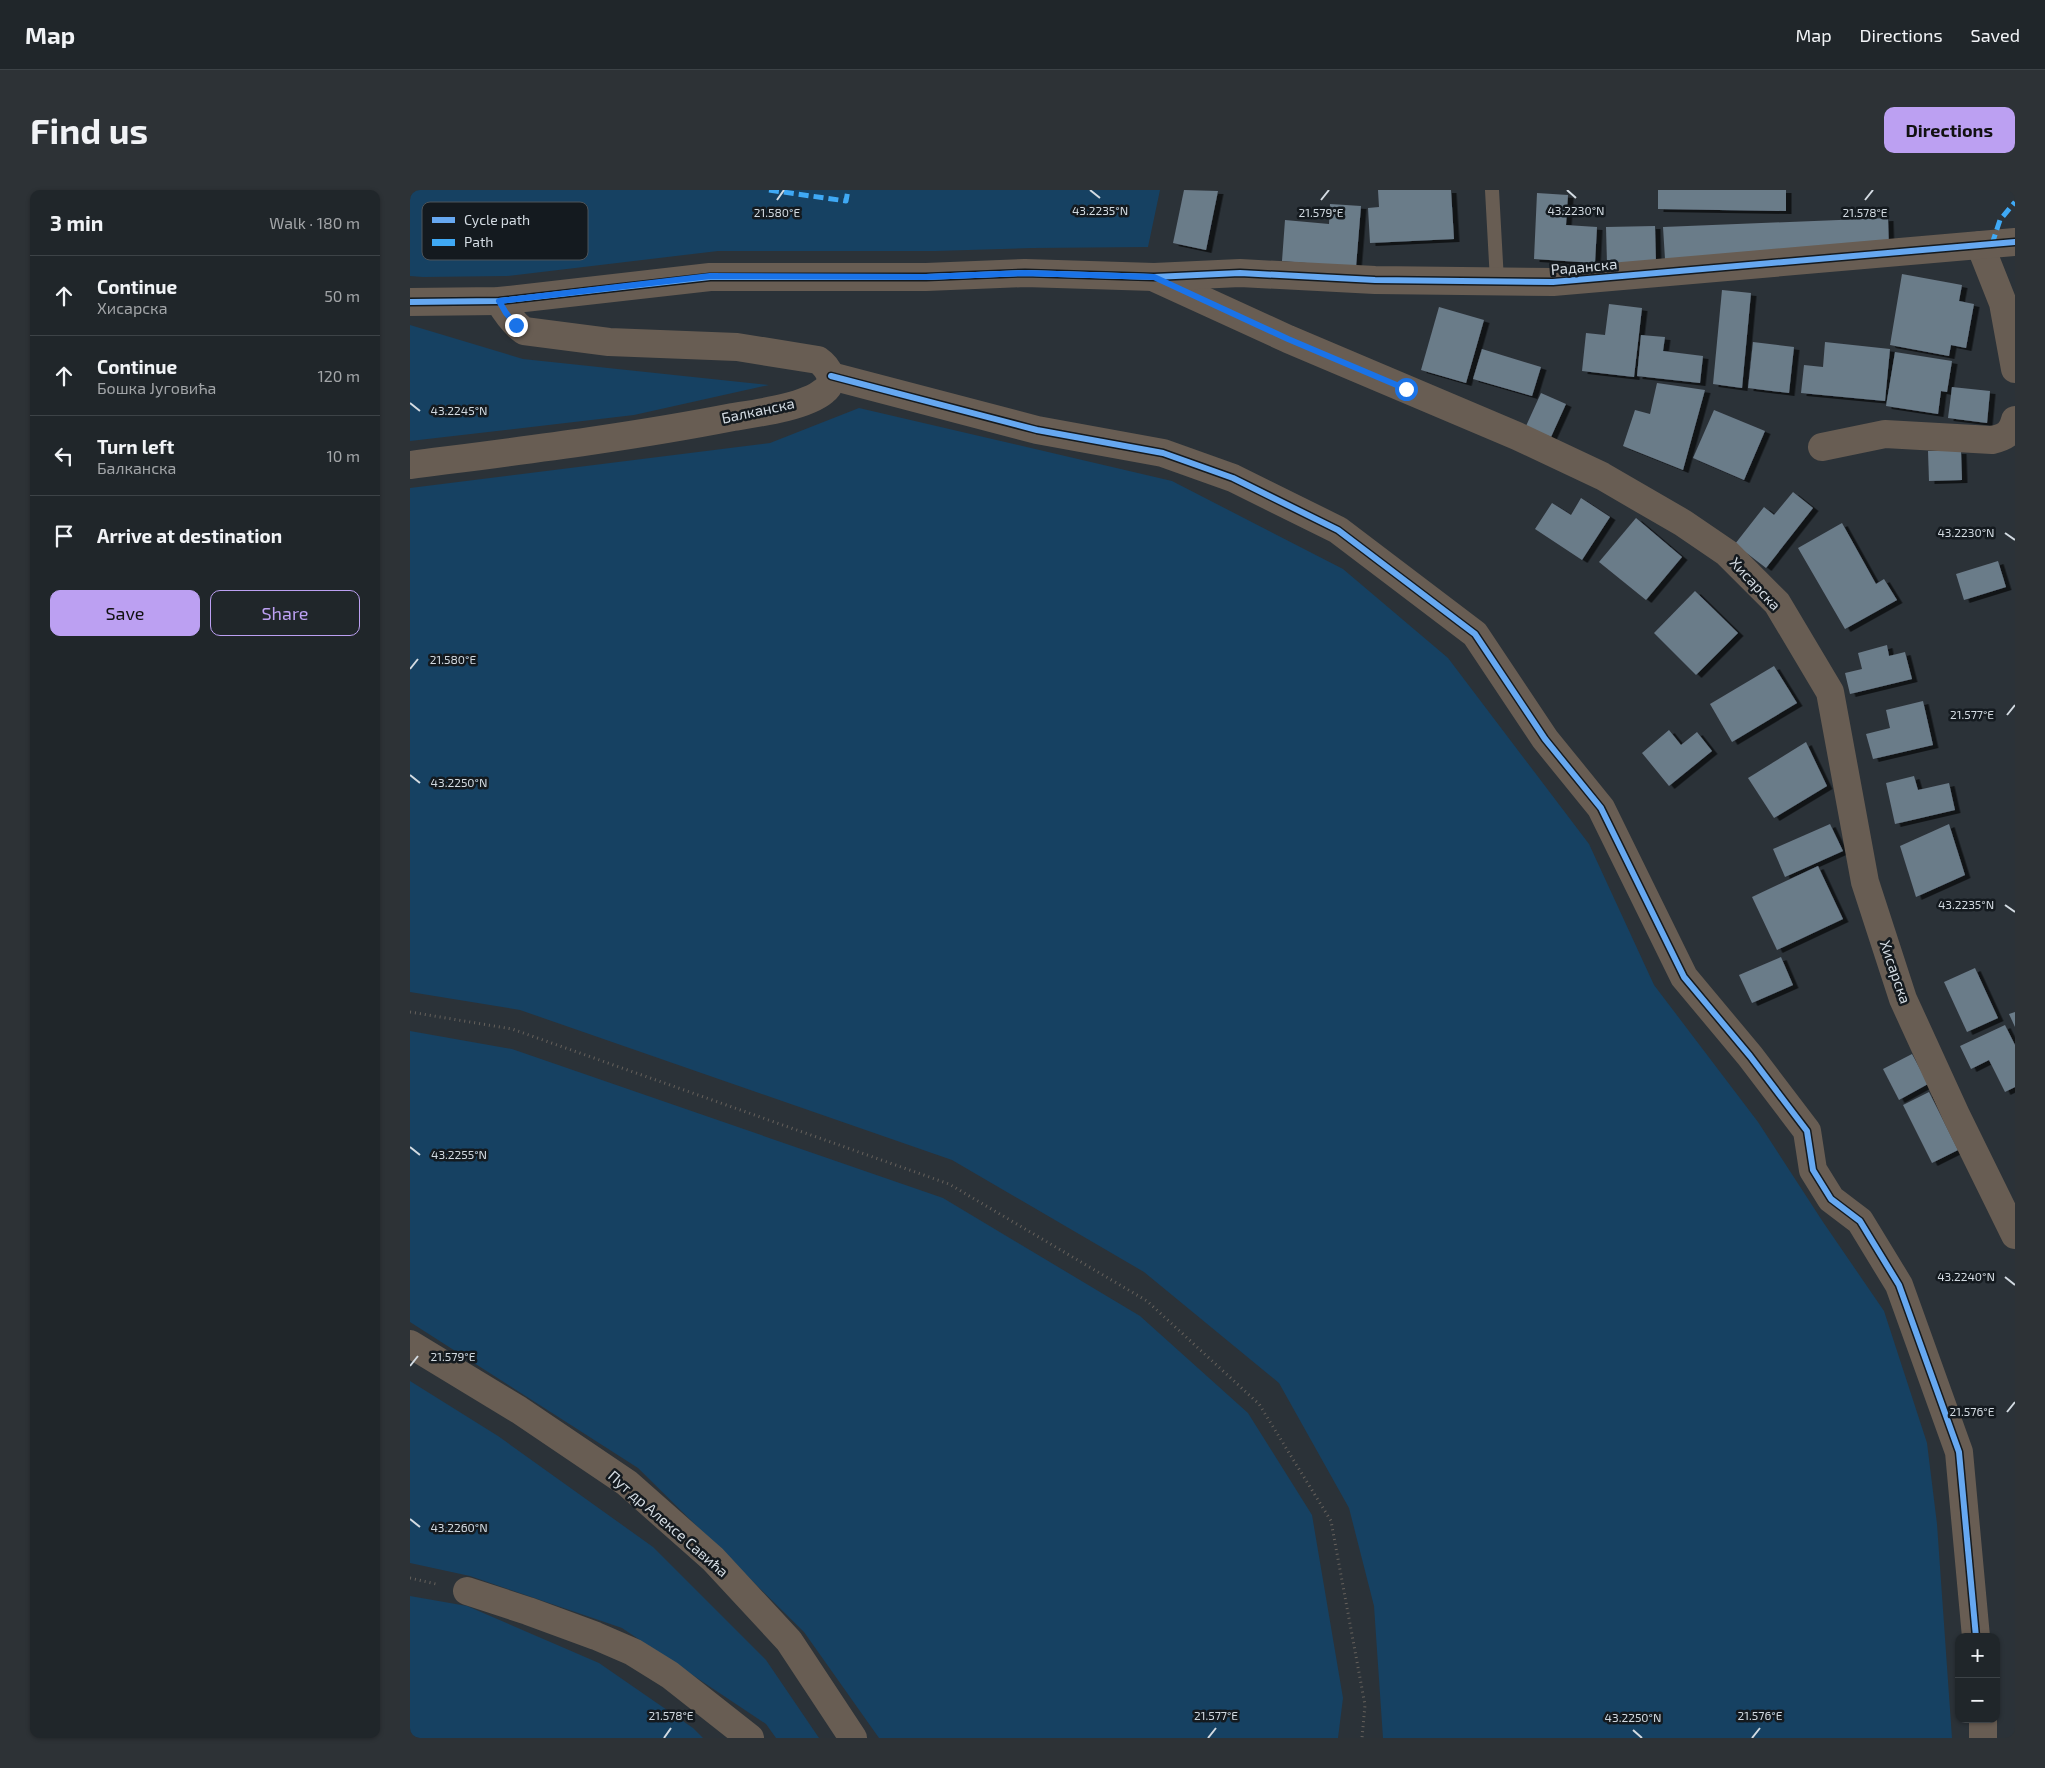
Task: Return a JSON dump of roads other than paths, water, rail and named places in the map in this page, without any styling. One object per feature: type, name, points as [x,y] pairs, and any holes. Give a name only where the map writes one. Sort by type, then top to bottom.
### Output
[{"type":"street","name":"Раданска","points":[[410,302],[499,301],[710,276],[926,277],[1025,273],[1154,277],[1240,273],[1375,280],[1553,282],[2015,242]]},
{"type":"street","points":[[1980,245],[2003,303],[2015,369]]},
{"type":"street","name":"Хисарска","points":[[1154,277],[1288,339],[1517,436],[1602,476],[1683,523],[1727,553],[1777,603],[1830,692],[1865,882],[1903,999],[1957,1117],[2015,1235]]},
{"type":"street","points":[[499,301],[506,313],[524,331],[609,342],[737,347],[818,360],[827,366],[830,376],[945,404],[1037,430],[1163,453],[1233,478],[1338,530],[1475,634],[1545,739],[1601,808],[1684,977],[1750,1056],[1807,1131],[1813,1170],[1832,1199],[1860,1221],[1899,1285],[1959,1452],[1976,1633]]},
{"type":"street","name":"Балканска","points":[[410,465],[630,436],[779,408],[805,401],[824,391],[829,385],[830,376]]},
{"type":"street","points":[[1822,447],[1885,434],[1992,440],[2003,438],[2009,433],[2015,420]]},
{"type":"street","name":"Пут др Алексе Савића","points":[[410,1344],[519,1410],[627,1484],[706,1552],[789,1641],[853,1738]]},
{"type":"street","points":[[466,1591],[536,1614],[633,1652],[677,1680],[750,1738]]},
{"type":"street","points":[[1983,1723],[1983,1738]]},
{"type":"lane","points":[[1492,190],[1497,281]]}]
